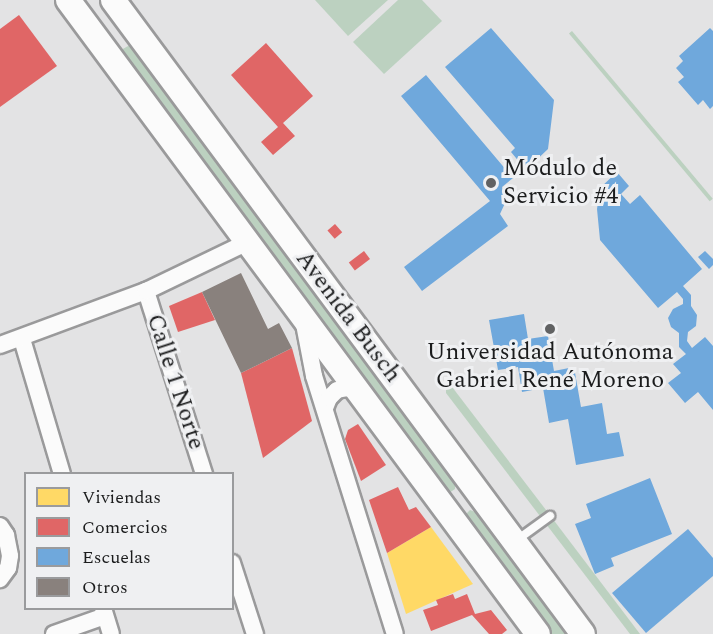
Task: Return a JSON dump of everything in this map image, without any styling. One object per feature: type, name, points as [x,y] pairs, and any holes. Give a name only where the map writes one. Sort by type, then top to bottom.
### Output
[{"type":"main road","name":"Avenida Busch","points":[[68,0],[538,634]]},
{"type":"main road","points":[[80,0],[98,25],[105,29],[112,29],[120,10]]},
{"type":"main road","name":"Avenida Busch","points":[[120,10],[583,634]]},
{"type":"main road","points":[[446,508],[474,486]]},
{"type":"street","points":[[0,345],[22,339],[146,291],[248,242]]},
{"type":"street","name":"Calle 1 Norte","points":[[146,291],[203,472]]},
{"type":"street","points":[[302,316],[314,376],[395,634]]},
{"type":"street","points":[[22,339],[61,472]]},
{"type":"street","points":[[325,408],[328,398],[337,390],[347,388],[358,390]]},
{"type":"street","points":[[0,526],[6,534],[10,556],[8,568],[0,579]]},
{"type":"street","points":[[234,569],[255,634]]},
{"type":"street","points":[[54,634],[104,612],[111,634]]},
{"type":"lane","points":[[515,542],[550,516]]},
{"type":"green space","points":[[315,0],[388,0],[348,36]]},
{"type":"green space","points":[[398,0],[422,0],[442,21],[384,74],[353,42]]},
{"type":"green space","points":[[572,31],[713,199],[710,201],[569,34]]},
{"type":"green space","points":[[130,45],[455,483],[455,489],[449,493],[442,490],[128,65],[121,50]]},
{"type":"green space","points":[[446,379],[640,634],[630,634],[446,393]]},
{"type":"green space","points":[[470,510],[478,513],[567,634],[549,634],[467,522],[466,514]]},
{"type":"building: Viviendas","points":[[431,527],[473,584],[406,614],[387,553]]},
{"type":"building: Comercios","points":[[19,15],[57,66],[0,107],[0,29]]},
{"type":"building: Comercios","points":[[266,43],[313,96],[283,123],[295,136],[273,155],[261,142],[278,127],[231,75]]},
{"type":"building: Comercios","points":[[335,224],[342,232],[335,239],[327,231]]},
{"type":"building: Comercios","points":[[364,251],[370,259],[355,270],[349,262]]},
{"type":"building: Comercios","points":[[202,292],[215,320],[178,332],[169,306]]},
{"type":"building: Comercios","points":[[292,348],[312,421],[263,458],[241,373]]},
{"type":"building: Comercios","points":[[358,424],[386,465],[361,481],[345,439],[348,430]]},
{"type":"building: Comercios","points":[[398,487],[409,510],[416,507],[431,527],[387,553],[369,500]]},
{"type":"building: Comercios","points":[[453,594],[455,599],[467,594],[475,614],[491,610],[507,630],[502,634],[489,634],[472,615],[431,631],[423,610],[438,605],[436,600]]},
{"type":"building: Escuelas","points":[[491,28],[554,100],[548,149],[526,170],[511,152],[515,148],[445,67]]},
{"type":"building: Escuelas","points":[[710,28],[713,31],[713,106],[710,109],[703,100],[698,105],[678,82],[684,77],[676,68],[683,61],[679,56]]},
{"type":"building: Escuelas","name":"Módulo de Servicio #4","points":[[426,75],[513,178],[502,187],[506,201],[500,214],[508,226],[422,291],[404,267],[490,201],[401,96]]},
{"type":"building: Escuelas","points":[[617,172],[629,186],[621,194],[630,204],[640,195],[702,269],[683,286],[691,295],[691,306],[697,315],[696,326],[688,332],[687,341],[692,348],[705,337],[713,346],[713,410],[698,392],[685,403],[668,383],[681,373],[673,364],[686,354],[679,347],[679,333],[671,327],[668,318],[673,309],[683,304],[683,299],[677,292],[658,308],[600,240],[597,209],[600,188]]},
{"type":"building: Escuelas","points":[[705,251],[713,259],[713,265],[709,269],[698,257]]},
{"type":"building: Escuelas","points":[[524,314],[528,339],[548,336],[554,371],[574,367],[581,407],[602,403],[607,434],[619,432],[624,456],[576,465],[568,419],[549,423],[543,388],[522,392],[518,367],[498,370],[489,320]]},
{"type":"building: Escuelas","points":[[650,478],[672,534],[611,558],[614,566],[595,574],[575,524],[591,518],[586,504]]},
{"type":"building: Escuelas","points":[[688,529],[713,558],[713,576],[646,633],[612,593]]},
{"type":"building: Otros","points":[[241,273],[268,329],[279,323],[292,348],[241,373],[202,292]]},
{"type":"place","name":"Módulo de Servicio #4","points":[[491,183]]},
{"type":"place","name":"Universidad Autónoma Gabriel René Moreno","points":[[550,329]]}]
